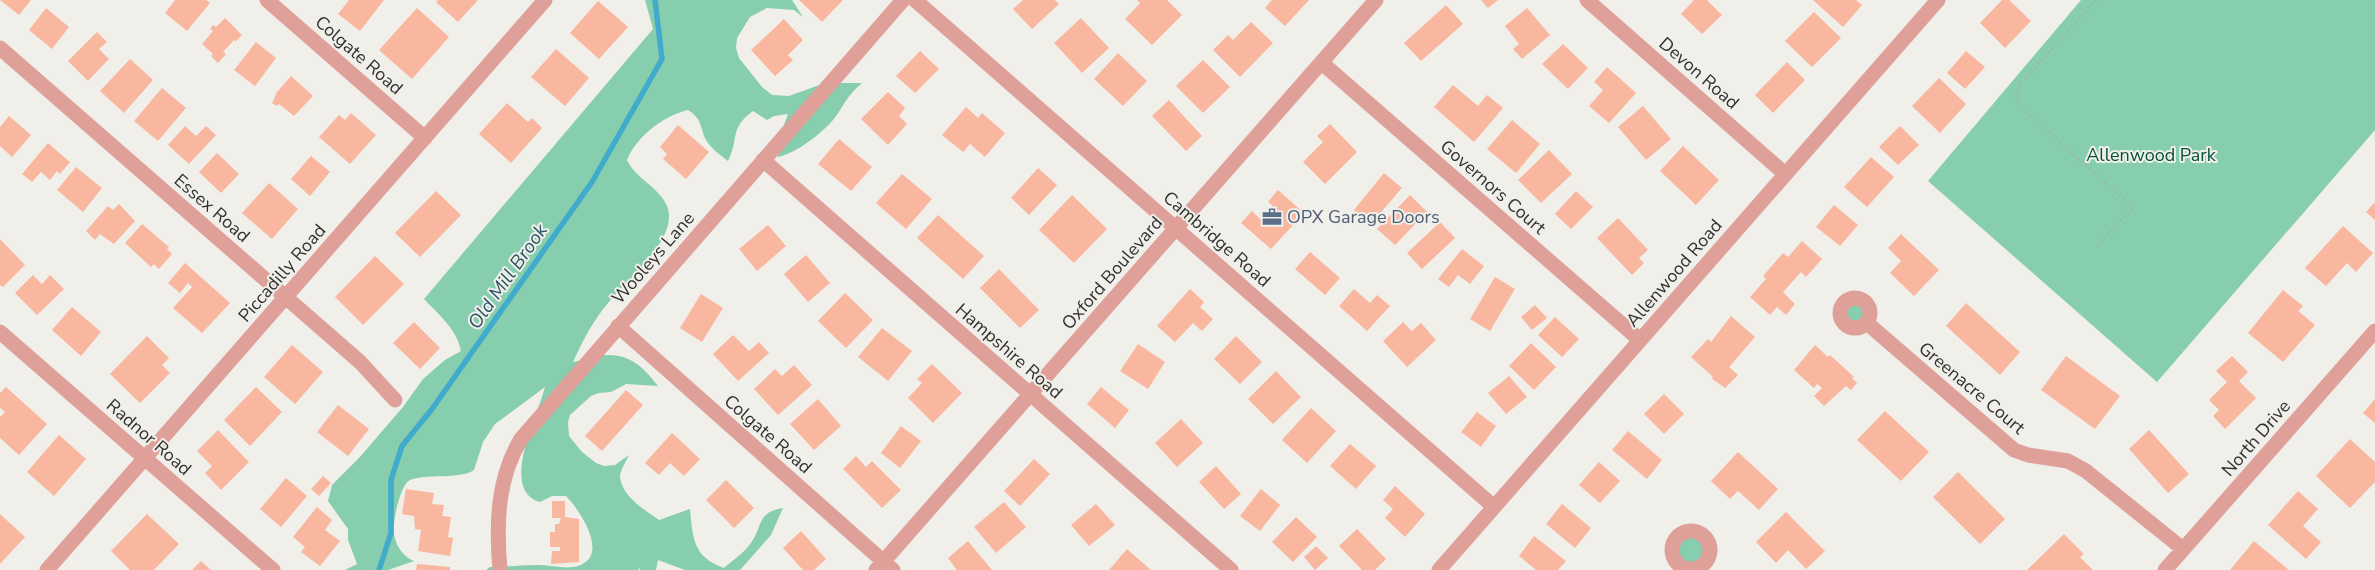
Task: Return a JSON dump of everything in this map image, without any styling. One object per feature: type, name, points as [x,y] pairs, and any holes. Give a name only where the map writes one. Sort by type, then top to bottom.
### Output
[{"type":"street","name":"Colgate Road","points":[[267,0],[425,138]]},
{"type":"street","name":"Piccadilly Road","points":[[47,570],[545,0]]},
{"type":"street","name":"Wooleys Lane","points":[[500,570],[497,540],[500,497],[512,454],[532,425],[903,0]]},
{"type":"street","name":"Cambridge Road","points":[[915,0],[1494,507]]},
{"type":"street","name":"Oxford Boulevard","points":[[884,567],[1030,395],[1376,0]]},
{"type":"street","name":"Devon Road","points":[[1587,0],[1786,174]]},
{"type":"street","name":"Allenwood Road","points":[[1439,570],[1786,174],[1930,2]]},
{"type":"street","name":"Essex Road","points":[[0,48],[360,362],[395,400]]},
{"type":"street","name":"Governors Court","points":[[1322,63],[1640,340]]},
{"type":"street","name":"Hampshire Road","points":[[763,160],[1231,570]]},
{"type":"street","name":"Greenacre Court","points":[[1866,323],[2014,450],[2028,455],[2068,461],[2086,471],[2183,549]]},
{"type":"street","name":"Colgate Road","points":[[618,326],[884,567]]},
{"type":"street","name":"North Drive","points":[[2165,570],[2375,331]]},
{"type":"street","name":"Radnor Road","points":[[0,332],[273,570]]},
{"type":"path","points":[[2096,0],[2021,83],[2016,98],[2022,109],[2033,120],[2133,206],[2097,247]]},
{"type":"green space","points":[[645,0],[792,0],[803,17],[794,10],[767,8],[750,17],[737,38],[736,48],[739,58],[762,87],[772,95],[789,96],[825,83],[862,83],[822,131],[792,152],[778,157],[782,130],[788,114],[774,116],[767,120],[753,111],[745,117],[737,129],[728,161],[709,145],[698,119],[688,110],[660,122],[644,135],[631,151],[627,160],[636,173],[659,193],[667,206],[669,218],[666,232],[649,258],[608,303],[585,338],[573,362],[603,355],[616,355],[637,364],[658,386],[626,384],[611,392],[591,396],[570,415],[568,422],[569,436],[582,452],[596,463],[604,466],[615,465],[629,455],[620,477],[625,491],[635,502],[659,520],[690,509],[696,546],[706,558],[724,568],[748,547],[765,516],[783,508],[771,535],[740,570],[685,570],[658,560],[656,570],[640,570],[640,568],[638,570],[486,570],[490,567],[530,565],[573,567],[587,561],[592,553],[592,543],[584,521],[566,496],[552,496],[540,502],[528,495],[522,483],[524,450],[545,387],[495,424],[483,442],[474,470],[460,475],[418,478],[406,483],[400,496],[394,522],[394,534],[396,543],[401,551],[414,561],[388,570],[345,570],[357,564],[348,540],[348,529],[328,501],[332,485],[359,458],[403,407],[423,379],[445,360],[461,351],[456,336],[441,316],[424,299],[653,29]]},
{"type":"green space","name":"Allenwood Park","points":[[2081,0],[2375,0],[2375,130],[2157,382],[1928,181]]},
{"type":"green space","points":[[1855,297],[1866,301],[1870,312],[1866,323],[1855,327],[1844,323],[1840,312],[1844,301]]},
{"type":"green space","points":[[1691,531],[1705,536],[1710,550],[1705,564],[1691,569],[1677,564],[1672,550],[1677,536]]},
{"type":"building","points":[[0,0],[31,0],[19,15]]},
{"type":"building","points":[[175,0],[206,0],[210,3],[187,31],[165,13]]},
{"type":"building","points":[[349,0],[384,0],[360,31],[338,14]]},
{"type":"building","points":[[438,0],[478,0],[458,22],[436,2]]},
{"type":"building","points":[[799,0],[843,0],[822,22]]},
{"type":"building","points":[[1023,0],[1055,0],[1059,4],[1032,29],[1013,9]]},
{"type":"building","points":[[1137,0],[1167,0],[1182,15],[1152,45],[1125,19],[1140,3]]},
{"type":"building","points":[[1272,0],[1309,0],[1285,26],[1265,8]]},
{"type":"building","points":[[1481,0],[1498,0],[1488,8]]},
{"type":"building","points":[[1694,0],[1707,0],[1722,15],[1702,34],[1681,14]]},
{"type":"building","points":[[1813,0],[1856,0],[1862,5],[1843,27]]},
{"type":"building","points":[[2002,0],[2009,0],[2031,21],[2005,48],[1980,23]]},
{"type":"building","points":[[598,1],[628,27],[599,59],[570,33]]},
{"type":"building","points":[[1446,5],[1463,24],[1421,61],[1404,43]]},
{"type":"building","points":[[46,8],[69,27],[52,49],[29,30]]},
{"type":"building","points":[[417,8],[449,37],[412,79],[379,50]]},
{"type":"building","points":[[1527,8],[1550,35],[1522,59],[1513,49],[1519,44],[1505,26]]},
{"type":"building","points":[[1814,12],[1841,38],[1812,67],[1785,41]]},
{"type":"building","points":[[225,18],[242,35],[236,41],[234,40],[223,52],[226,54],[218,63],[211,56],[213,54],[202,44],[213,31],[210,29],[213,25],[216,27]]},
{"type":"building","points":[[1081,18],[1109,48],[1082,73],[1054,43]]},
{"type":"building","points":[[784,19],[803,40],[788,55],[793,60],[775,76],[751,50]]},
{"type":"building","points":[[1251,22],[1273,43],[1240,77],[1213,50],[1228,35],[1233,40]]},
{"type":"building","points":[[97,32],[107,42],[99,49],[109,59],[88,81],[68,61]]},
{"type":"building","points":[[256,42],[276,58],[255,86],[234,70]]},
{"type":"building","points":[[1563,44],[1588,68],[1568,89],[1542,64]]},
{"type":"building","points":[[556,49],[589,78],[565,106],[531,77]]},
{"type":"building","points":[[920,51],[939,69],[915,93],[896,76]]},
{"type":"building","points":[[1966,51],[1985,67],[1965,89],[1947,73]]},
{"type":"building","points":[[1118,53],[1147,81],[1123,106],[1094,79]]},
{"type":"building","points":[[130,59],[153,80],[124,113],[100,91]]},
{"type":"building","points":[[1203,60],[1230,87],[1203,113],[1176,86]]},
{"type":"building","points":[[1787,62],[1805,80],[1773,113],[1755,95]]},
{"type":"building","points":[[1607,67],[1636,93],[1609,123],[1589,106],[1603,90],[1594,82]]},
{"type":"building","points":[[291,76],[313,96],[294,116],[279,104],[277,106],[272,103],[277,92]]},
{"type":"building","points":[[1939,78],[1966,104],[1940,133],[1912,106]]},
{"type":"building","points":[[1453,85],[1478,106],[1487,95],[1503,108],[1474,142],[1434,107]]},
{"type":"building","points":[[162,88],[186,108],[158,141],[134,121]]},
{"type":"building","points":[[888,92],[905,108],[899,116],[907,124],[888,145],[861,119]]},
{"type":"building","points":[[1169,100],[1202,136],[1186,151],[1152,116]]},
{"type":"building","points":[[507,103],[528,122],[532,118],[542,128],[511,163],[479,134]]},
{"type":"building","points":[[1643,106],[1671,139],[1646,160],[1618,127]]},
{"type":"building","points":[[966,107],[978,118],[982,113],[1005,133],[985,157],[970,144],[963,152],[942,135]]},
{"type":"building","points":[[351,113],[376,135],[350,164],[319,137],[339,115],[345,120]]},
{"type":"building","points":[[9,116],[31,135],[12,157],[0,146],[0,127]]},
{"type":"building","points":[[1512,120],[1540,144],[1516,173],[1487,149]]},
{"type":"building","points":[[1330,124],[1357,152],[1325,184],[1303,162],[1323,142],[1317,136]]},
{"type":"building","points":[[678,125],[709,152],[686,179],[663,159],[667,154],[660,147]]},
{"type":"building","points":[[185,126],[196,136],[206,126],[216,135],[189,164],[168,145]]},
{"type":"building","points":[[1900,126],[1919,145],[1898,165],[1879,147]]},
{"type":"building","points":[[839,139],[872,167],[851,191],[818,164]]},
{"type":"building","points":[[48,143],[70,162],[60,174],[57,171],[50,180],[41,172],[32,182],[22,174]]},
{"type":"building","points":[[1683,146],[1719,180],[1696,205],[1660,171]]},
{"type":"building","points":[[1549,150],[1572,174],[1541,203],[1518,180]]},
{"type":"building","points":[[217,153],[239,174],[221,193],[199,172]]},
{"type":"building","points":[[311,156],[330,172],[310,196],[291,179]]},
{"type":"building","points":[[1871,157],[1894,177],[1867,207],[1844,187]]},
{"type":"building","points":[[76,167],[102,188],[83,212],[57,190]]},
{"type":"building","points":[[1038,168],[1057,185],[1029,215],[1011,198]]},
{"type":"building","points":[[1384,173],[1402,188],[1371,224],[1354,210]]},
{"type":"building","points":[[902,174],[932,199],[906,229],[876,203]]},
{"type":"building","points":[[269,183],[298,209],[272,239],[242,213]]},
{"type":"building","points":[[1278,190],[1304,213],[1271,249],[1241,223],[1252,211],[1261,220],[1273,206],[1268,202]]},
{"type":"building","points":[[436,191],[461,215],[420,257],[395,233]]},
{"type":"building","points":[[1576,191],[1593,207],[1571,229],[1555,214]]},
{"type":"building","points":[[1072,195],[1107,229],[1074,263],[1039,230]]},
{"type":"building","points":[[1410,195],[1427,212],[1395,245],[1377,229]]},
{"type":"building","points":[[2375,202],[2375,220],[2366,212]]},
{"type":"building","points":[[119,204],[135,221],[114,244],[100,234],[95,240],[86,231],[108,206],[113,210]]},
{"type":"building","points":[[1834,205],[1858,225],[1840,246],[1816,227]]},
{"type":"building","points":[[938,215],[984,256],[963,279],[917,238]]},
{"type":"building","points":[[1618,218],[1648,250],[1639,258],[1644,263],[1632,275],[1597,238]]},
{"type":"building","points":[[1440,222],[1455,238],[1422,269],[1407,253]]},
{"type":"building","points":[[142,224],[169,247],[167,249],[172,254],[159,269],[154,264],[151,267],[125,243]]},
{"type":"building","points":[[768,225],[786,246],[757,271],[739,249]]},
{"type":"building","points":[[2343,226],[2373,253],[2356,272],[2347,263],[2326,286],[2305,268]]},
{"type":"building","points":[[1901,234],[1939,270],[1914,296],[1890,273],[1901,261],[1888,248]]},
{"type":"building","points":[[0,239],[25,265],[3,287],[0,285]]},
{"type":"building","points":[[1802,241],[1822,259],[1806,277],[1801,272],[1783,292],[1795,304],[1786,315],[1777,307],[1770,315],[1750,297],[1766,279],[1763,276],[1783,253],[1788,257]]},
{"type":"building","points":[[1462,249],[1484,266],[1470,284],[1458,275],[1449,287],[1438,279]]},
{"type":"building","points":[[1310,252],[1340,278],[1325,295],[1295,269]]},
{"type":"building","points":[[806,255],[830,283],[808,302],[784,274]]},
{"type":"building","points":[[375,256],[404,284],[363,325],[335,297]]},
{"type":"building","points":[[185,263],[230,303],[202,333],[173,308],[192,287],[188,283],[180,293],[168,283]]},
{"type":"building","points":[[999,269],[1039,310],[1020,328],[980,288]]},
{"type":"building","points":[[33,275],[42,284],[50,275],[64,289],[37,315],[15,293]]},
{"type":"building","points":[[1495,277],[1515,289],[1490,331],[1470,319]]},
{"type":"building","points":[[1190,289],[1204,302],[1200,307],[1213,319],[1202,331],[1193,323],[1175,342],[1157,326]]},
{"type":"building","points":[[1354,289],[1370,303],[1377,295],[1390,306],[1367,331],[1339,306]]},
{"type":"building","points":[[2283,290],[2303,306],[2298,311],[2315,325],[2283,362],[2248,333]]},
{"type":"building","points":[[845,293],[873,320],[846,348],[818,321]]},
{"type":"building","points":[[701,294],[723,308],[702,342],[680,328]]},
{"type":"building","points":[[1966,303],[2020,352],[2000,375],[1946,326]]},
{"type":"building","points":[[1535,305],[1547,318],[1532,330],[1521,317]]},
{"type":"building","points":[[72,307],[101,332],[81,356],[52,330]]},
{"type":"building","points":[[1731,316],[1755,337],[1729,367],[1738,375],[1725,388],[1711,378],[1713,377],[1691,357],[1708,339],[1711,342]]},
{"type":"building","points":[[1555,317],[1579,339],[1562,357],[1538,335]]},
{"type":"building","points":[[414,322],[440,348],[420,369],[393,343]]},
{"type":"building","points":[[1403,322],[1412,331],[1421,323],[1436,340],[1407,367],[1383,341]]},
{"type":"building","points":[[882,328],[912,351],[888,381],[858,357]]},
{"type":"building","points":[[733,335],[749,351],[759,342],[769,353],[738,381],[713,354]]},
{"type":"building","points":[[147,336],[169,358],[162,365],[170,373],[140,403],[110,374]]},
{"type":"building","points":[[1236,336],[1262,362],[1240,384],[1214,359]]},
{"type":"building","points":[[1531,343],[1556,367],[1534,390],[1509,366]]},
{"type":"building","points":[[1138,344],[1165,362],[1148,389],[1120,371]]},
{"type":"building","points":[[292,345],[323,372],[295,404],[264,377]]},
{"type":"building","points":[[1815,345],[1828,357],[1830,355],[1854,377],[1852,378],[1857,383],[1851,390],[1846,386],[1824,406],[1814,396],[1822,388],[1817,384],[1814,388],[1794,370]]},
{"type":"building","points":[[2066,356],[2120,396],[2095,429],[2041,390]]},
{"type":"building","points":[[2232,356],[2248,372],[2239,381],[2256,398],[2225,429],[2213,416],[2219,410],[2209,400],[2227,382],[2216,371]]},
{"type":"building","points":[[932,364],[962,393],[933,423],[908,398],[922,383],[917,379]]},
{"type":"building","points":[[794,365],[812,385],[778,415],[754,389],[775,369],[782,376]]},
{"type":"building","points":[[1276,371],[1301,397],[1273,424],[1248,399]]},
{"type":"building","points":[[1509,376],[1527,397],[1506,414],[1488,393]]},
{"type":"building","points":[[6,387],[47,424],[19,455],[0,438],[0,417],[5,412],[0,408],[0,393]]},
{"type":"building","points":[[256,387],[282,412],[250,446],[224,420]]},
{"type":"building","points":[[1101,387],[1129,410],[1115,428],[1087,404]]},
{"type":"building","points":[[626,390],[643,405],[602,451],[585,436]]},
{"type":"building","points":[[1664,394],[1684,414],[1664,434],[1644,414]]},
{"type":"building","points":[[818,399],[841,426],[814,450],[790,424]]},
{"type":"building","points":[[2375,399],[2375,423],[2363,413]]},
{"type":"building","points":[[338,405],[369,429],[348,456],[317,432]]},
{"type":"building","points":[[1311,408],[1336,431],[1307,463],[1282,440]]},
{"type":"building","points":[[1885,411],[1929,452],[1901,481],[1857,440]]},
{"type":"building","points":[[1477,412],[1496,426],[1481,447],[1461,432]]},
{"type":"building","points":[[1181,419],[1203,443],[1177,467],[1155,443]]},
{"type":"building","points":[[901,426],[921,441],[900,468],[881,453]]},
{"type":"building","points":[[218,430],[249,462],[221,490],[205,473],[212,466],[197,451]]},
{"type":"building","points":[[2149,430],[2189,474],[2168,493],[2129,449]]},
{"type":"building","points":[[1628,431],[1662,460],[1647,479],[1612,450]]},
{"type":"building","points":[[672,433],[700,459],[684,476],[670,463],[659,475],[645,463]]},
{"type":"building","points":[[59,435],[86,459],[54,496],[27,472]]},
{"type":"building","points":[[2350,439],[2375,462],[2375,482],[2350,508],[2316,476]]},
{"type":"building","points":[[1350,444],[1376,466],[1356,489],[1330,466]]},
{"type":"building","points":[[1738,452],[1778,489],[1759,510],[1738,491],[1730,499],[1711,481]]},
{"type":"building","points":[[856,456],[866,467],[872,461],[901,490],[882,508],[843,469]]},
{"type":"building","points":[[1034,459],[1050,474],[1020,506],[1004,491]]},
{"type":"building","points":[[1599,462],[1620,481],[1600,503],[1579,485]]},
{"type":"building","points":[[1216,466],[1241,494],[1224,509],[1199,482]]},
{"type":"building","points":[[1958,472],[2005,519],[1980,544],[1933,497]]},
{"type":"building","points":[[323,476],[331,483],[319,496],[311,489]]},
{"type":"building","points":[[286,478],[307,496],[281,527],[260,509]]},
{"type":"building","points":[[726,480],[754,508],[734,528],[706,500]]},
{"type":"building","points":[[1395,486],[1425,514],[1405,537],[1385,518],[1393,509],[1383,500]]},
{"type":"building","points":[[406,489],[434,493],[432,504],[444,505],[442,516],[451,517],[448,537],[453,538],[450,556],[418,551],[421,530],[415,529],[414,516],[402,514]]},
{"type":"building","points":[[1261,489],[1280,505],[1260,531],[1240,516]]},
{"type":"building","points":[[2298,491],[2318,509],[2303,526],[2321,542],[2306,559],[2268,525]]},
{"type":"building","points":[[552,501],[565,501],[565,517],[579,519],[579,562],[551,564],[552,551],[560,551],[560,547],[550,547],[550,532],[555,532],[555,524],[559,524],[561,518],[552,518]]},
{"type":"building","points":[[1004,502],[1026,527],[996,553],[974,527]]},
{"type":"building","points":[[1096,504],[1115,525],[1089,546],[1071,525]]},
{"type":"building","points":[[1562,504],[1591,528],[1575,548],[1546,524]]},
{"type":"building","points":[[317,507],[332,520],[325,530],[340,541],[320,566],[301,552],[305,547],[293,537]]},
{"type":"building","points":[[1786,512],[1825,551],[1806,569],[1788,550],[1776,563],[1756,542]]},
{"type":"building","points":[[0,514],[25,537],[0,564]]},
{"type":"building","points":[[147,514],[179,544],[154,570],[130,570],[111,551]]},
{"type":"building","points":[[1296,517],[1317,537],[1293,562],[1272,542]]},
{"type":"building","points":[[1357,529],[1386,559],[1375,570],[1362,570],[1339,546]]},
{"type":"building","points":[[801,531],[826,559],[814,570],[803,570],[783,548]]},
{"type":"building","points":[[2064,534],[2084,554],[2080,557],[2093,570],[2027,570]]},
{"type":"building","points":[[1534,536],[1566,561],[1558,570],[1536,570],[1519,556]]},
{"type":"building","points":[[968,541],[992,570],[957,570],[948,558]]},
{"type":"building","points":[[2254,541],[2289,570],[2230,570]]},
{"type":"building","points":[[1316,546],[1328,558],[1315,570],[1304,557]]},
{"type":"building","points":[[1127,549],[1151,570],[1109,570]]},
{"type":"building","points":[[201,561],[211,570],[192,570]]},
{"type":"building","points":[[417,564],[450,567],[450,570],[416,570]]},
{"type":"waterway","name":"Old Mill Brook","points":[[379,570],[391,533],[391,480],[402,446],[432,409],[592,182],[662,59],[655,0]]},
{"type":"place","name":"OPX Garage Doors","points":[[1272,217]]}]
